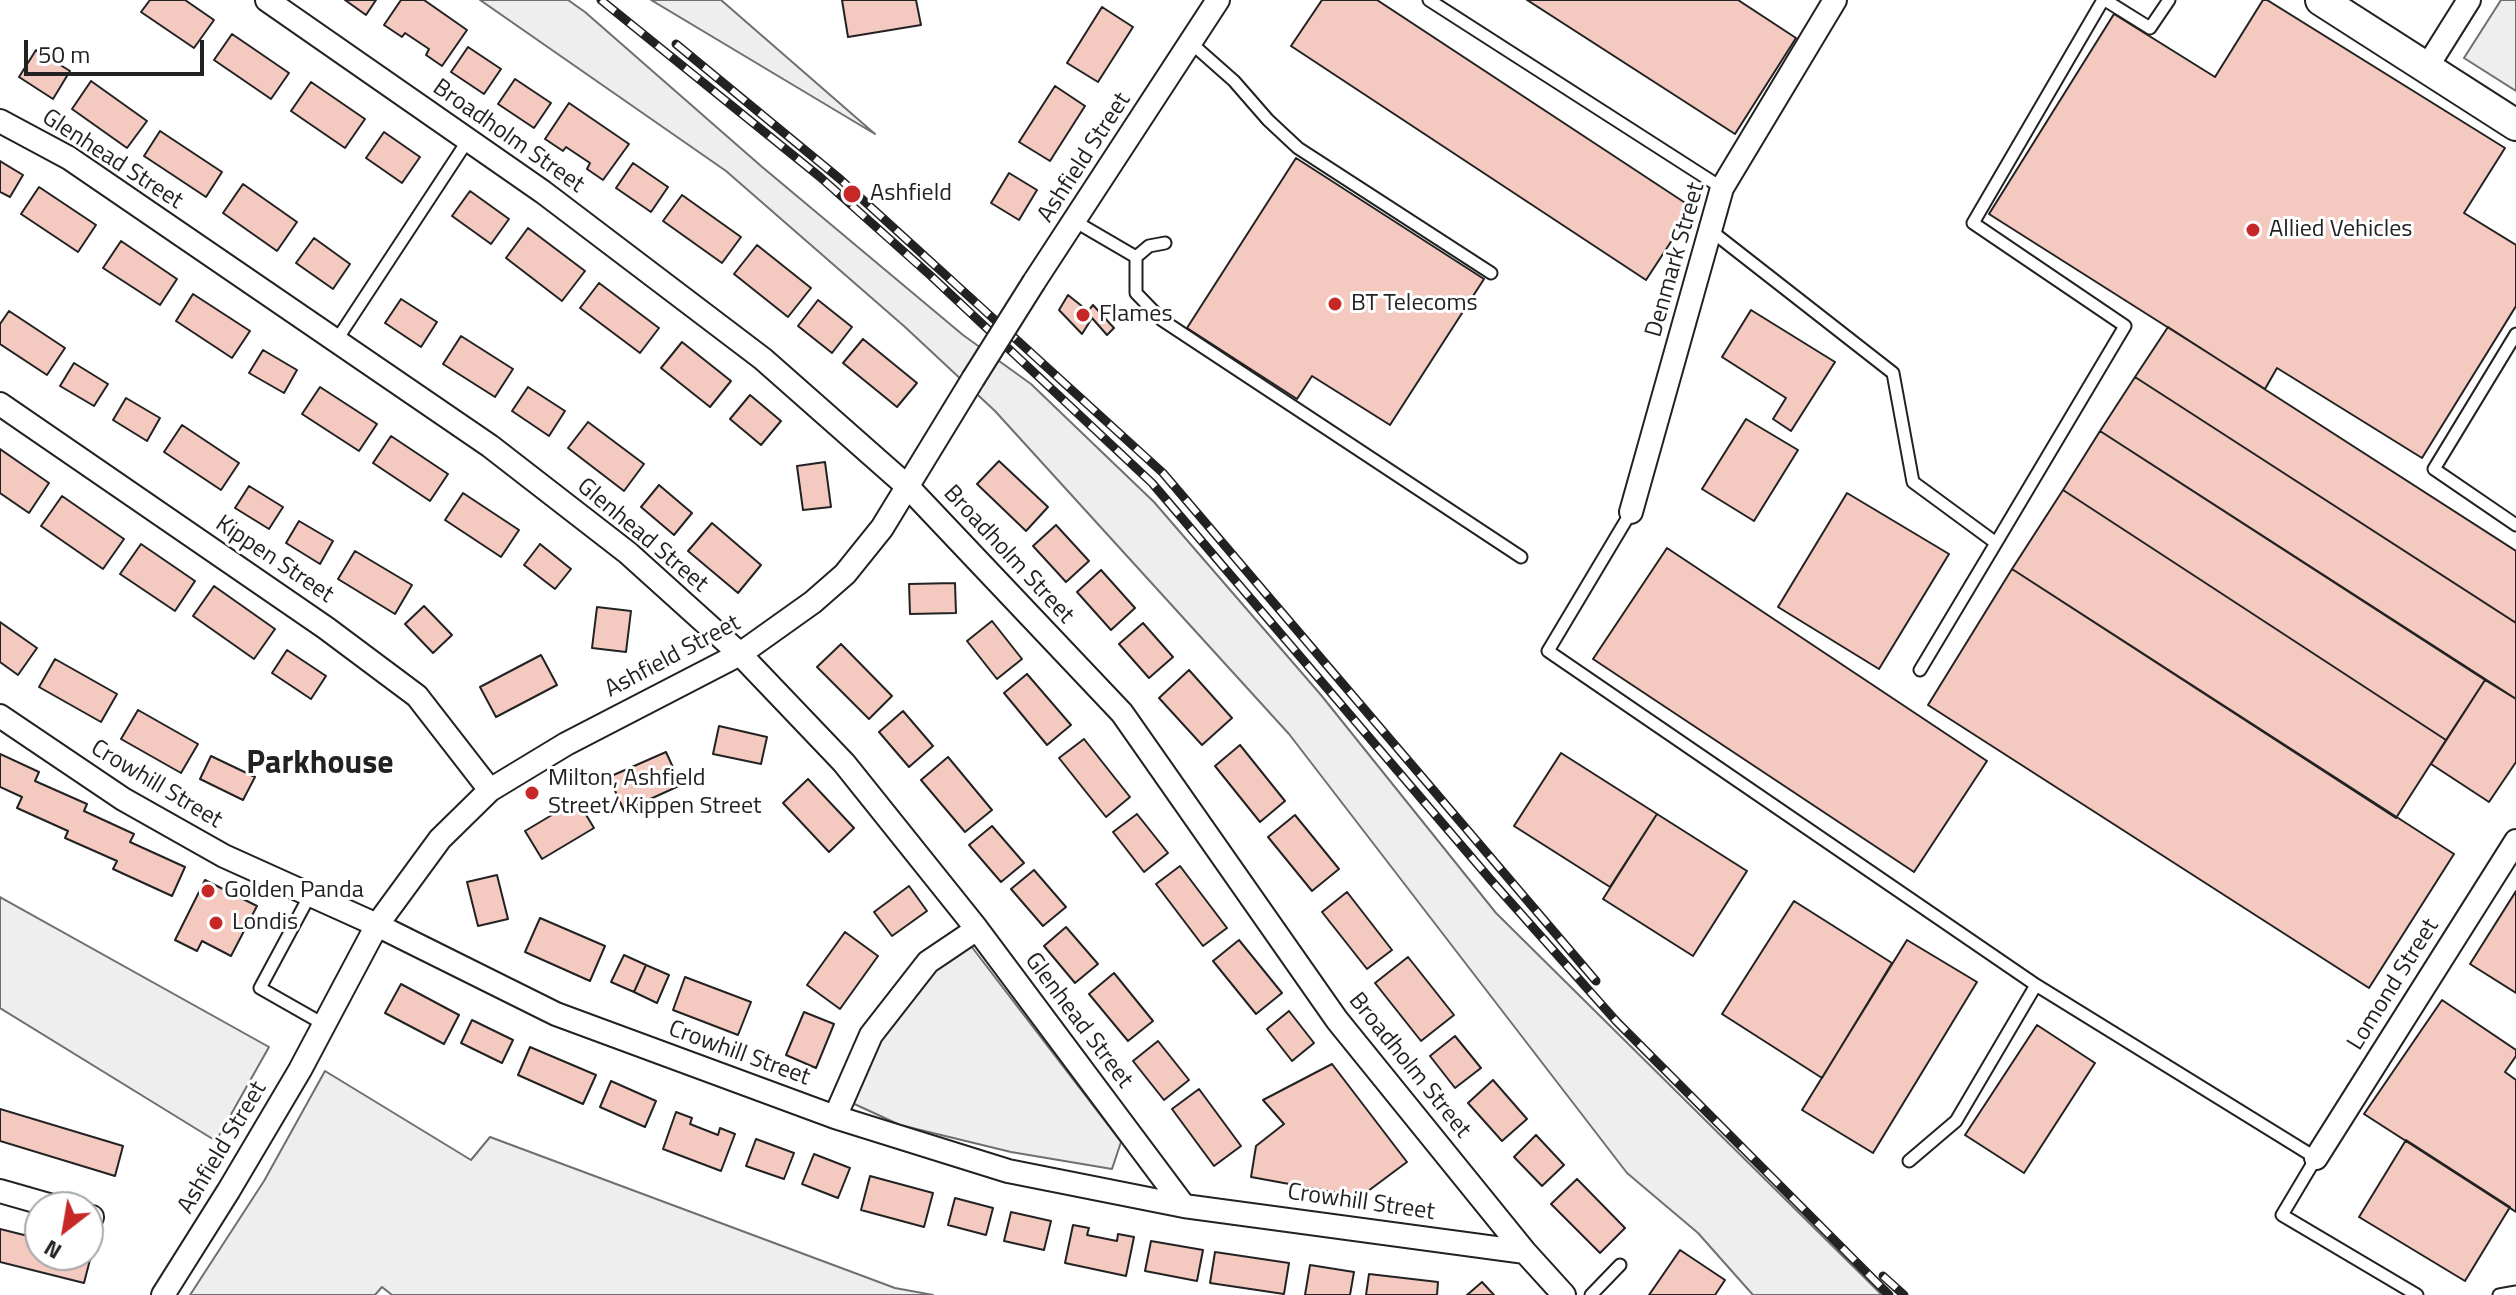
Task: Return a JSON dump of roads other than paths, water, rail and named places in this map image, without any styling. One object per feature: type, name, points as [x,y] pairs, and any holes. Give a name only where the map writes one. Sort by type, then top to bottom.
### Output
[{"type":"main road","points":[[2321,0],[2516,125]]},
{"type":"street","name":"Broadholm Street","points":[[267,0],[543,192],[763,359],[908,487],[1122,713],[1337,1020],[1525,1252],[1564,1295]]},
{"type":"street","name":"Ashfield Street","points":[[163,1295],[300,1070],[377,925],[440,839],[490,790],[566,744],[740,654],[813,602],[845,574],[882,528],[1034,282],[1218,0]]},
{"type":"street","name":"Denmark Street","points":[[1631,512],[1722,188],[1835,0]]},
{"type":"street","points":[[2427,67],[2469,0]]},
{"type":"street","name":"Glenhead Street","points":[[0,121],[69,158],[490,446],[628,553],[740,654],[844,763],[977,929],[1184,1206]]},
{"type":"street","name":"Kippen Street","points":[[0,404],[326,628],[417,696],[490,790]]},
{"type":"street","name":"Crowhill Street","points":[[0,716],[136,806],[224,856],[377,925],[556,1014],[835,1117],[1008,1171],[1184,1206],[1525,1252]]},
{"type":"street","name":"Lomond Street","points":[[2316,1158],[2516,841]]},
{"type":"street","points":[[835,1117],[871,1035],[928,962],[977,929]]},
{"type":"street","points":[[0,1191],[24,1198]]},
{"type":"lane","points":[[1429,0],[1722,188]]},
{"type":"lane","points":[[1920,670],[2125,326],[1973,223],[2104,0],[2150,28],[2169,0]]},
{"type":"lane","points":[[1191,43],[1234,81],[1298,148],[1491,273]]},
{"type":"lane","points":[[336,341],[468,140]]},
{"type":"lane","points":[[1076,222],[1136,257]]},
{"type":"lane","points":[[1710,230],[1893,373],[1913,482],[1996,543]]},
{"type":"lane","points":[[1165,243],[1149,246],[1136,257],[1136,293],[1162,320],[1521,557]]},
{"type":"lane","points":[[2516,334],[2434,469],[2516,525]]},
{"type":"lane","points":[[1631,512],[1548,651],[2036,985],[2316,1158],[2282,1215],[2417,1295]]},
{"type":"lane","points":[[310,895],[260,988],[325,1025]]},
{"type":"lane","points":[[1909,1161],[1956,1121],[2036,985]]},
{"type":"lane","points":[[1591,1295],[1620,1265]]},
{"type":"lane","points":[[2499,1295],[2516,1292]]},
{"type":"railway","points":[[601,0],[820,177],[931,276],[1152,483],[1490,879],[1617,1022],[1889,1295]]},
{"type":"railway","points":[[676,44],[840,179],[1163,473],[1596,981]]},
{"type":"railway","points":[[1883,1276],[1904,1295]]},
{"type":"place","name":"Ashfield","points":[[852,194]]},
{"type":"place","name":"Allied Vehicles","points":[[2253,230]]},
{"type":"place","name":"BT Telecoms","points":[[1335,304]]},
{"type":"place","name":"Flames","points":[[1083,315]]},
{"type":"place","name":"Milton, Ashfield Street/ Kippen Street","points":[[532,793]]},
{"type":"place","name":"Golden Panda","points":[[208,891]]},
{"type":"place","name":"Londis","points":[[216,923]]},
{"type":"district","name":"Parkhouse","points":[[320,765]]}]
